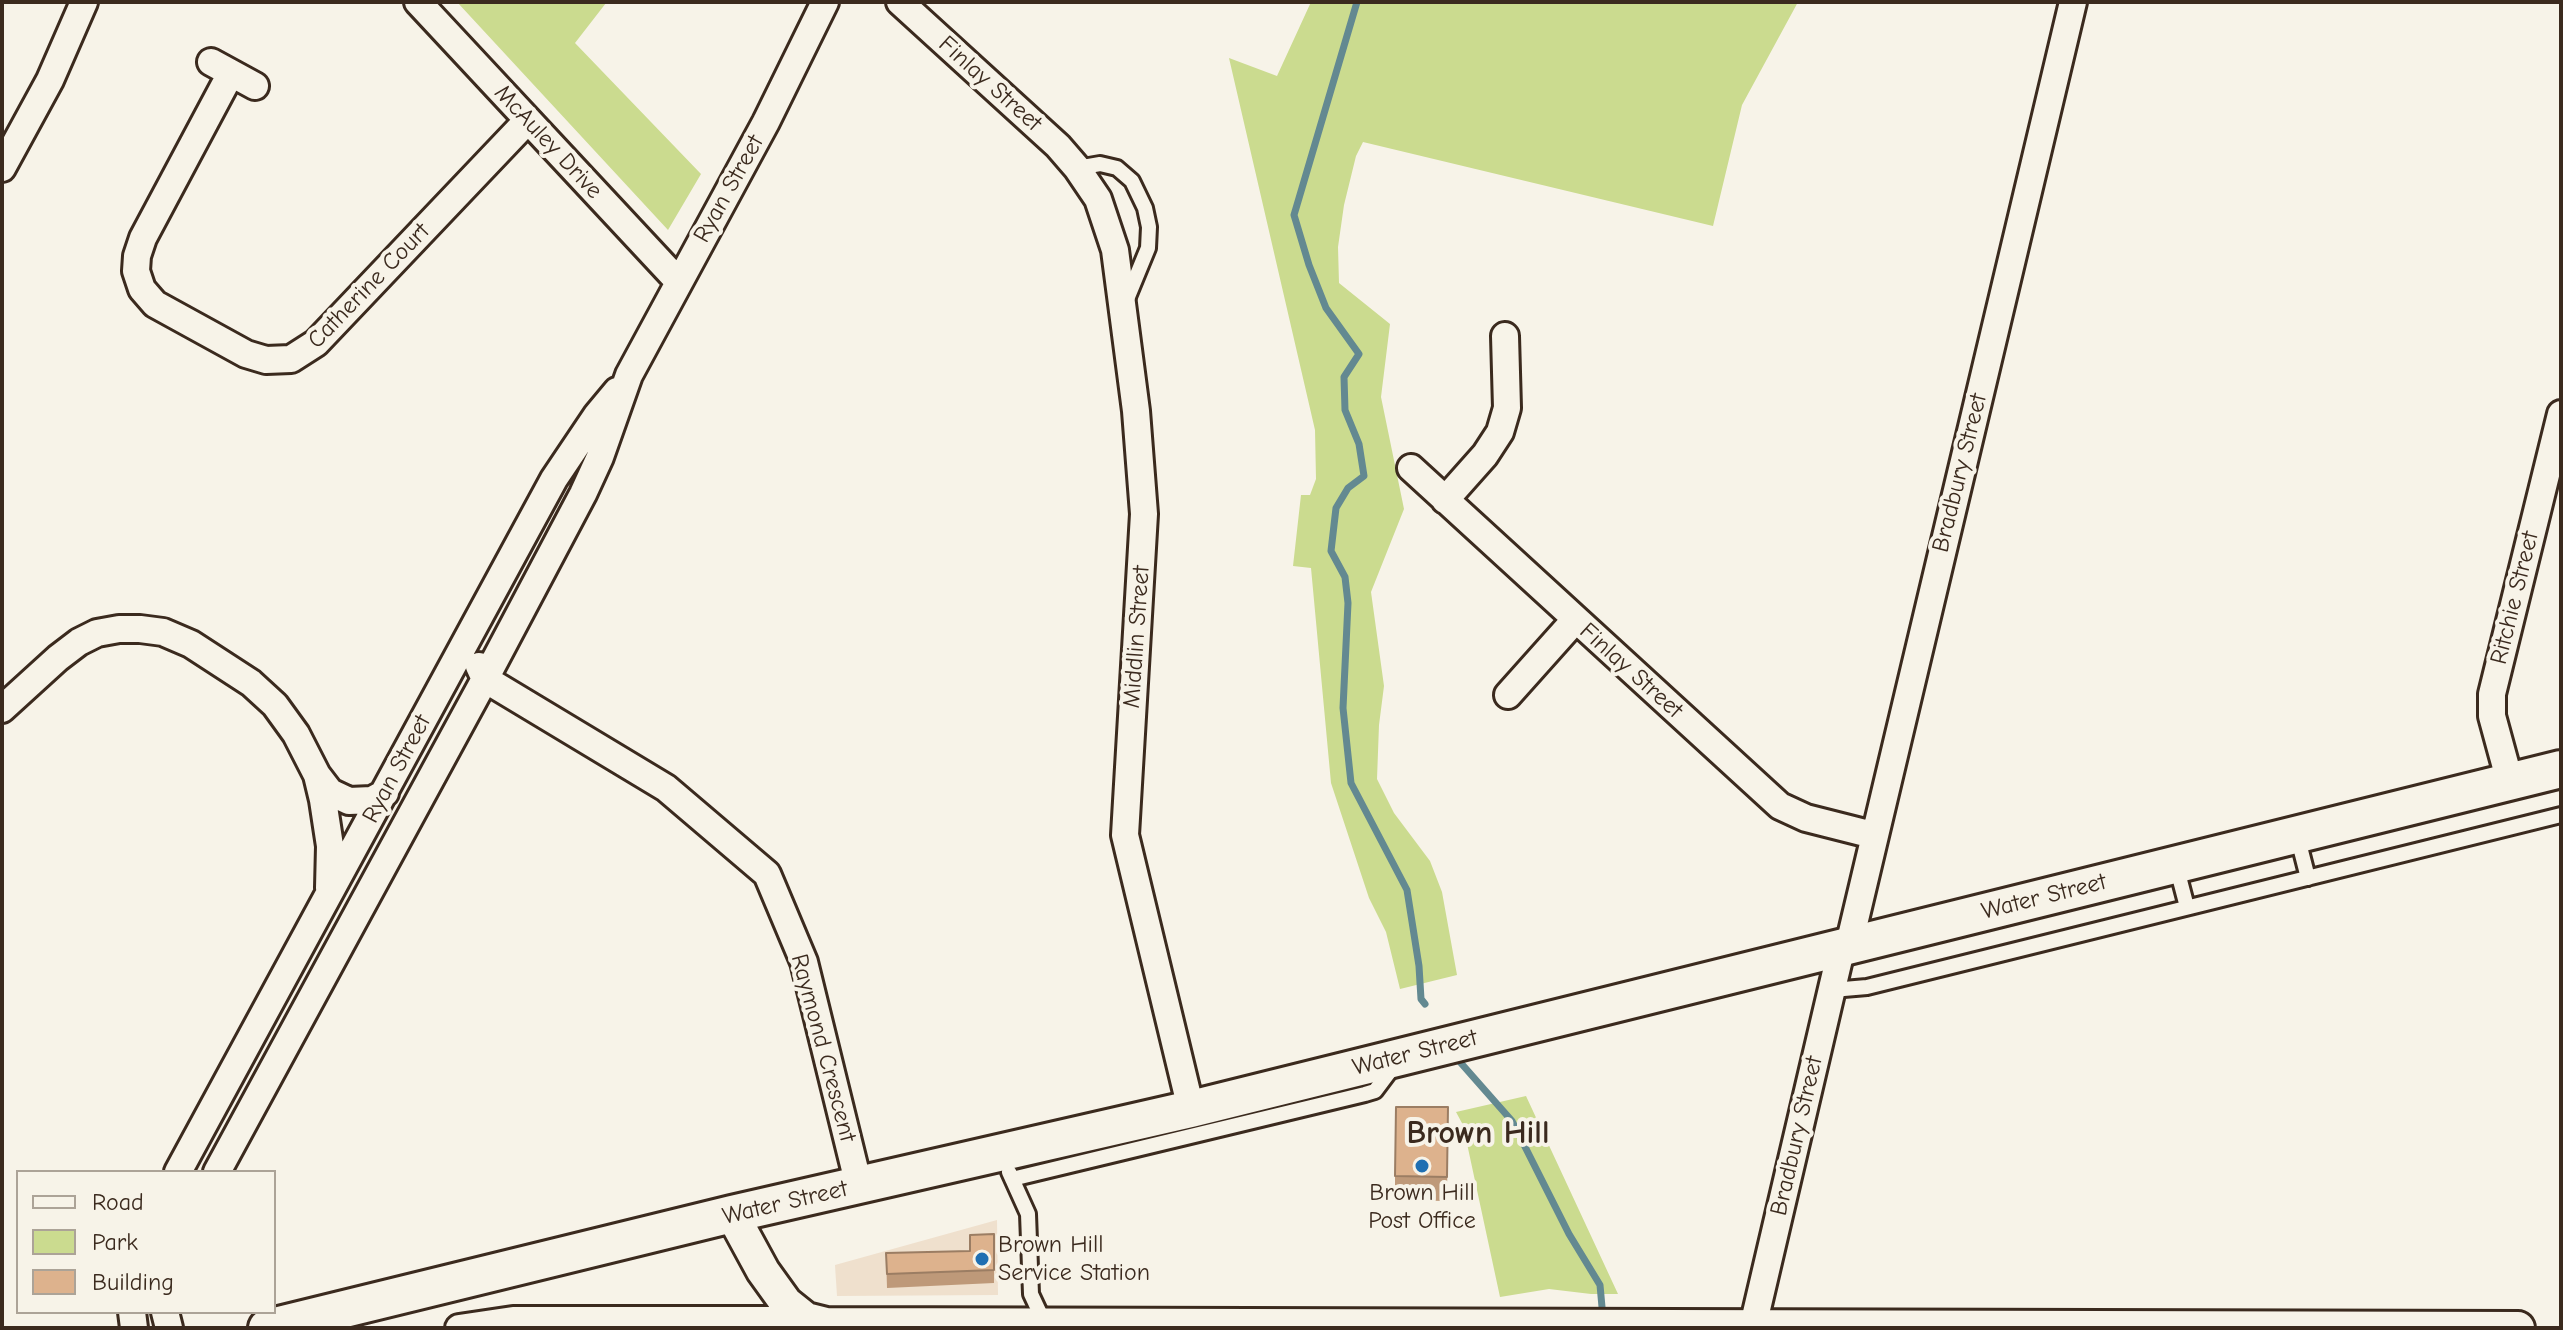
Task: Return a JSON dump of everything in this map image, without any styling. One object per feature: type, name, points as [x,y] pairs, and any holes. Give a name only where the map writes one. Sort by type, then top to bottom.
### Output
[{"type":"main road","name":"Water Street","points":[[267,1328],[859,1186],[1006,1166],[1191,1109],[2561,769]]},
{"type":"street","points":[[2,168],[50,80],[84,2]]},
{"type":"street","name":"McAuley Drive","points":[[418,2],[679,282]]},
{"type":"street","name":"Ryan Street","points":[[218,1170],[485,679],[593,473],[629,375],[766,122],[825,2]]},
{"type":"street","name":"Finlay Street","points":[[900,2],[1058,146],[1077,168]]},
{"type":"street","name":"Bradbury Street","points":[[1753,1326],[2073,2]]},
{"type":"street","name":"Catherine Court","points":[[255,86],[221,68],[143,238],[136,271],[142,289],[155,304],[246,354],[266,360],[291,359],[316,343],[528,120]]},
{"type":"street","name":"Middlin Street","points":[[1077,168],[1098,199],[1115,250],[1136,411],[1144,514],[1125,835],[1191,1109]]},
{"type":"street","points":[[1445,500],[1494,444],[1500,432],[1508,397],[1505,336]]},
{"type":"street","name":"Ryan Street","points":[[179,1170],[565,463],[629,375]]},
{"type":"street","name":"Ritchie Street","points":[[2510,782],[2492,716],[2492,694],[2561,414]]},
{"type":"street","name":"Finlay Street","points":[[1411,468],[1780,806],[1806,818],[1873,835]]},
{"type":"street","points":[[1508,695],[1575,620]]},
{"type":"street","points":[[2,709],[58,658],[88,637],[119,629],[154,630],[180,638],[205,652],[236,671],[264,694],[296,734],[317,775],[330,792],[349,801],[372,800],[385,793]]},
{"type":"street","name":"Raymond Crescent","points":[[459,655],[480,667],[485,679],[666,788],[767,874],[804,962],[859,1186]]},
{"type":"street","points":[[317,775],[331,856],[329,887],[324,905]]},
{"type":"street","points":[[732,1214],[763,1271],[786,1303],[806,1319],[826,1324]]},
{"type":"street","points":[[459,1328],[513,1320],[767,1320],[826,1324],[1046,1327],[2518,1328]]},
{"type":"lane","points":[[1077,168],[1106,165],[1120,170],[1132,181],[1145,208],[1149,227],[1148,248],[1123,307]]},
{"type":"lane","points":[[565,463],[581,456],[591,463],[593,473]]},
{"type":"lane","name":"Water Street","points":[[1832,990],[1867,987],[2561,815]]},
{"type":"lane","points":[[2296,834],[2308,878]]},
{"type":"lane","points":[[2175,864],[2187,907]]},
{"type":"lane","points":[[1046,1327],[1031,1294],[1028,1214],[1006,1166],[1371,1093],[1403,1056]]},
{"type":"shaded area","points":[[997,1220],[998,1295],[837,1296],[835,1265]]},
{"type":"green space","points":[[457,2],[606,3],[575,43],[701,174],[668,230]]},
{"type":"green space","points":[[1311,2],[1798,2],[1742,105],[1713,226],[1363,142],[1356,156],[1338,247],[1339,283],[1390,324],[1381,397],[1404,509],[1371,592],[1384,686],[1377,779],[1394,813],[1430,861],[1442,892],[1457,975],[1400,989],[1386,932],[1369,898],[1331,783],[1311,568],[1293,566],[1301,495],[1310,495],[1316,479],[1315,430],[1229,58],[1277,76]]},
{"type":"green space","points":[[1526,1096],[1618,1294],[1549,1289],[1500,1297],[1463,1125],[1456,1112]]},
{"type":"building","name":"Brown Hill Post Office","points":[[1396,1107],[1448,1107],[1447,1177],[1395,1176]]},
{"type":"building","points":[[994,1234],[994,1270],[887,1274],[886,1253],[970,1251],[970,1235]]},
{"type":"waterway","points":[[1357,2],[1294,215],[1326,308],[1359,354],[1344,377],[1345,410],[1359,444],[1364,476],[1348,488],[1336,508],[1331,551],[1345,577],[1348,603],[1343,708],[1351,783],[1407,890],[1421,999],[1425,1004]]},
{"type":"waterway","points":[[1460,1062],[1512,1121],[1569,1234],[1600,1285],[1602,1307]]},
{"type":"place","name":"Brown Hill Post Office","points":[[1422,1166]]},
{"type":"place","name":"Brown Hill Service Station","points":[[982,1259]]},
{"type":"district","name":"Brown Hill","points":[[1478,1134]]}]
